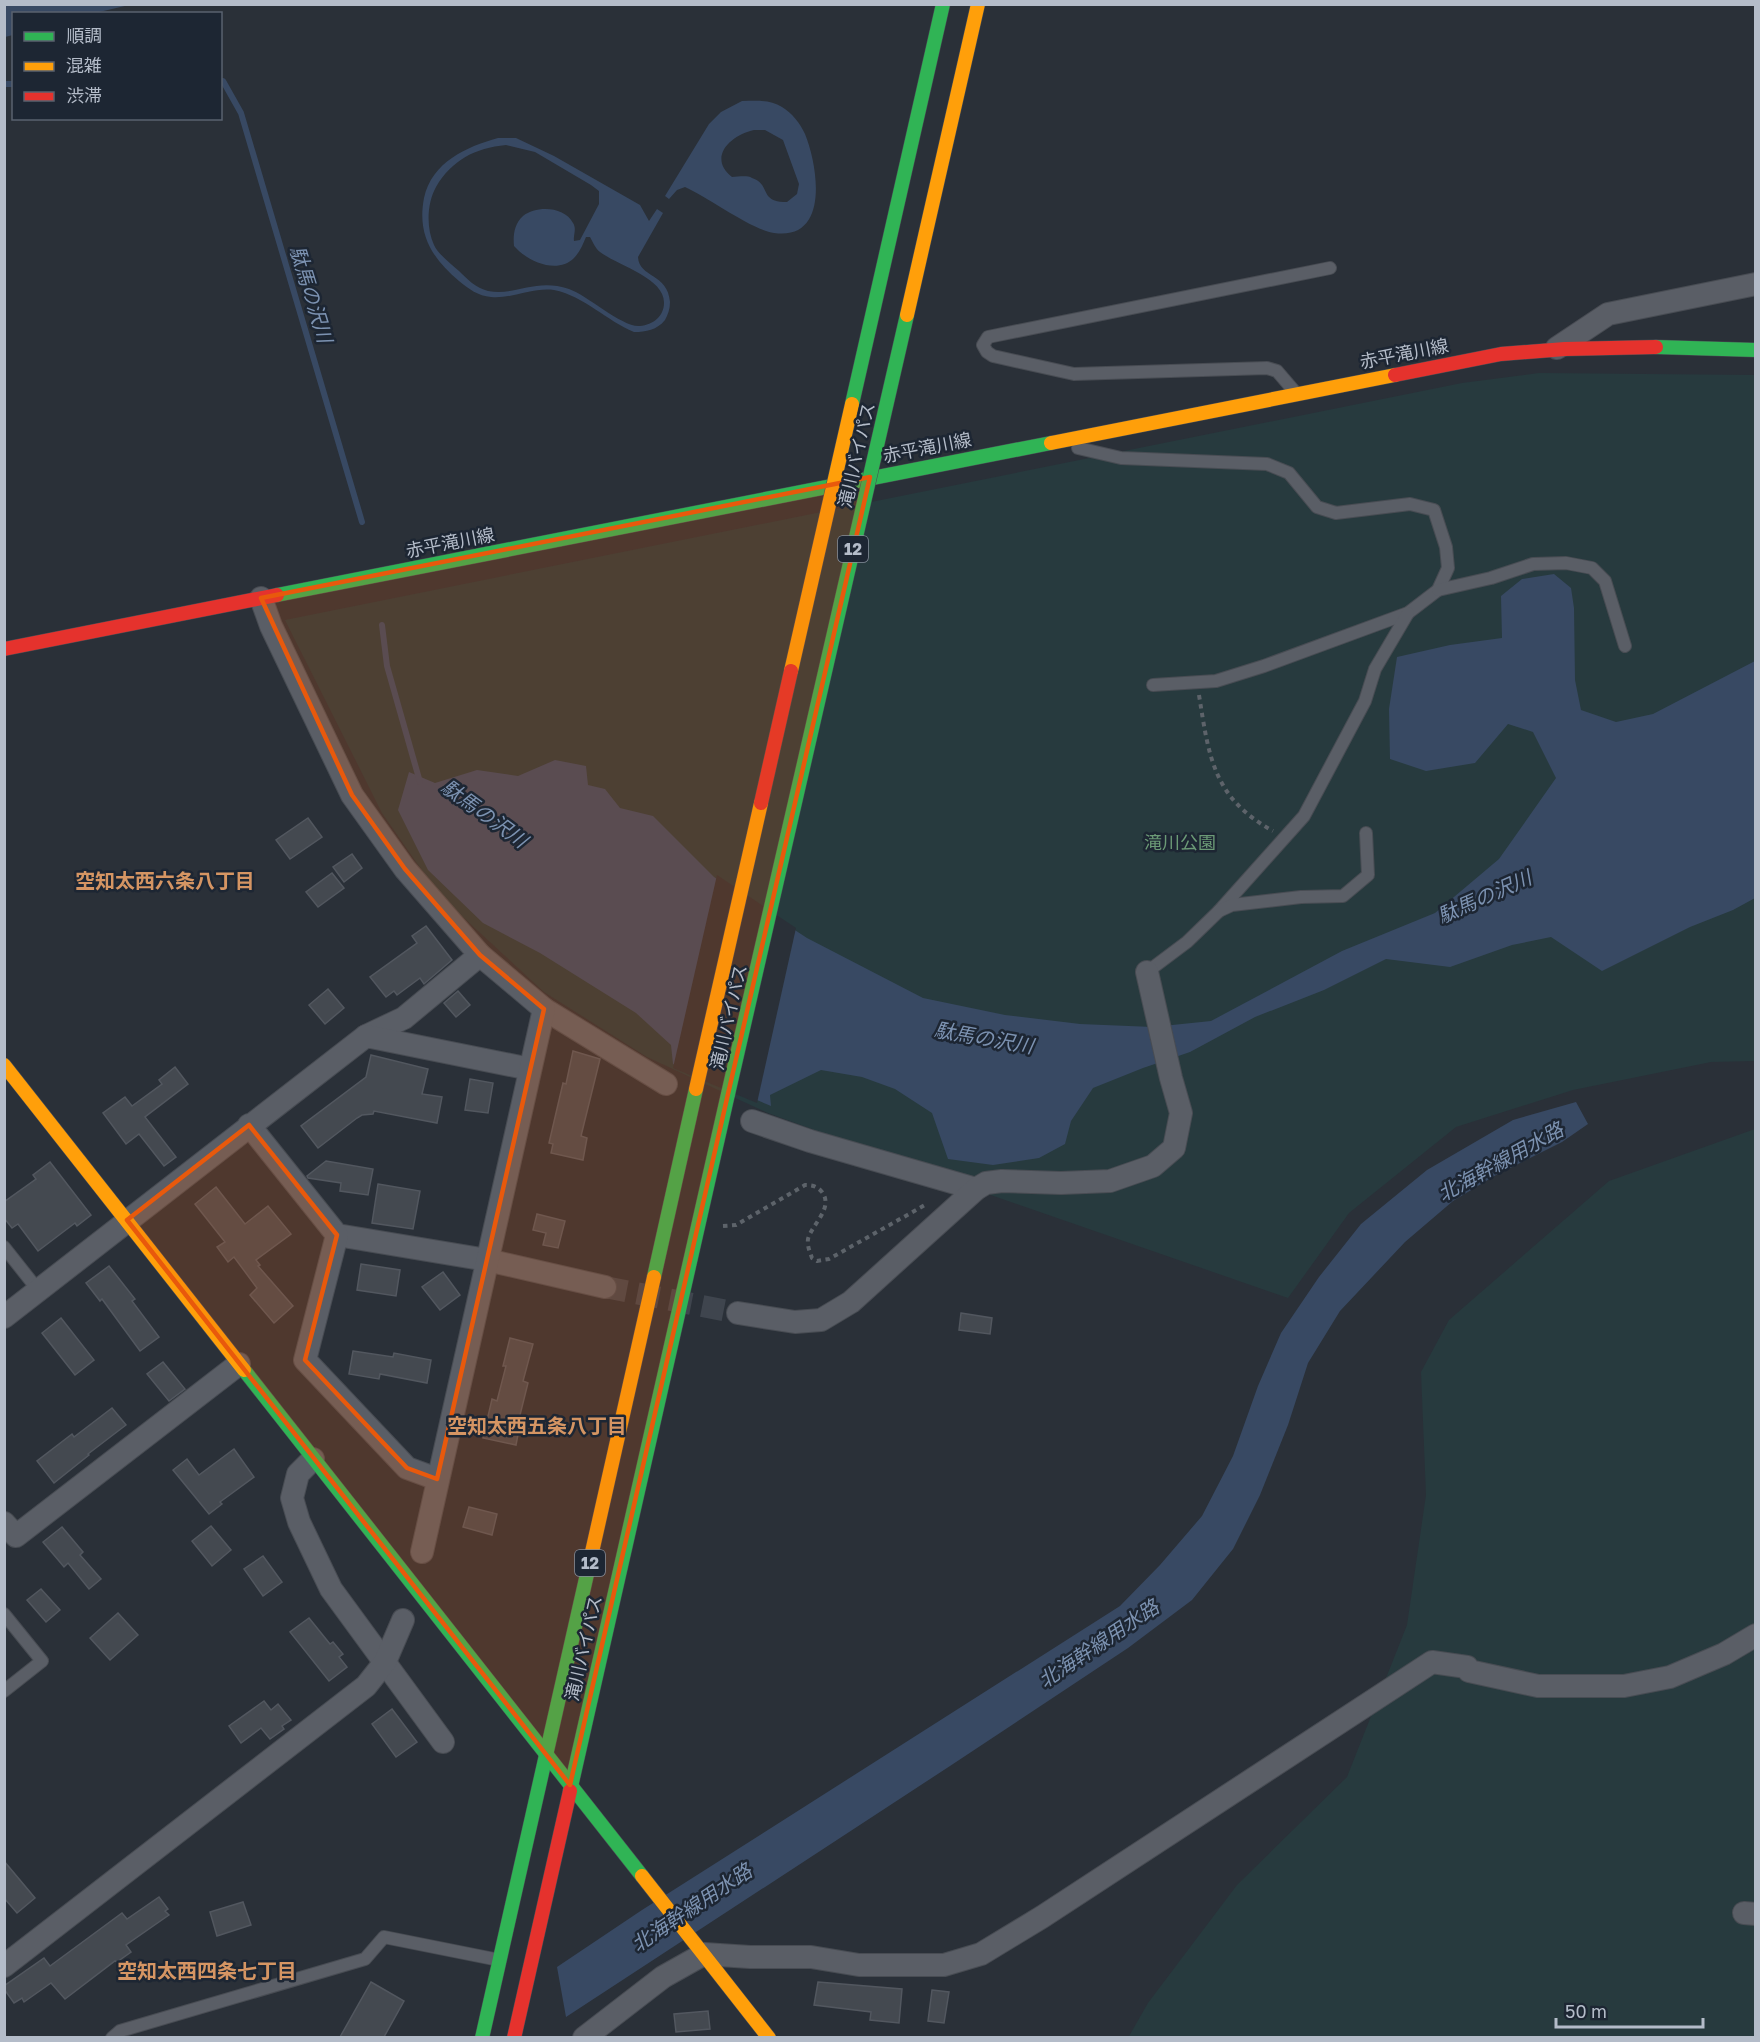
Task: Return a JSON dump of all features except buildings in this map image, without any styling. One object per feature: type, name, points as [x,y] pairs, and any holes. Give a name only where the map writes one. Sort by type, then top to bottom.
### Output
[{"type":"main road","name":"滝川バイパス","points":[[514,2037],[515,1965],[547,1755],[943,4]]},
{"type":"main road","name":"滝川バイパス","points":[[482,2037],[515,1965],[570,1785],[978,4]]},
{"type":"main road","name":"赤平滝川線","points":[[4,649],[1501,354],[1557,348],[1685,346],[1755,350]]},
{"type":"main road","points":[[4,1065],[769,2037]]},
{"type":"street","points":[[1557,348],[1608,314],[1755,284]]},
{"type":"street","points":[[261,598],[271,626],[352,795],[405,869],[480,955],[544,1009],[666,1084]]},
{"type":"street","points":[[4,1317],[366,1035],[404,1018],[480,955]]},
{"type":"street","points":[[738,1313],[795,1322],[821,1320],[851,1302],[976,1189],[986,1183],[1002,1180],[1061,1182],[1110,1180],[1153,1166],[1174,1148],[1182,1113],[1171,1078],[1147,972]]},
{"type":"street","points":[[422,1552],[544,1009]]},
{"type":"street","points":[[366,1035],[530,1069]]},
{"type":"street","points":[[752,1121],[810,1141],[976,1189]]},
{"type":"street","points":[[249,1125],[337,1235],[487,1260],[605,1287]]},
{"type":"street","points":[[337,1235],[305,1360],[407,1468],[437,1479]]},
{"type":"street","points":[[4,1523],[16,1536],[239,1364]]},
{"type":"street","points":[[313,1459],[298,1474],[292,1497],[299,1522],[331,1589],[443,1742]]},
{"type":"street","points":[[4,1966],[366,1686],[385,1662],[403,1620]]},
{"type":"street","points":[[584,2037],[663,1977],[698,1947],[750,1957],[811,1957],[859,1965],[944,1965],[981,1954],[1042,1917],[1432,1662],[1467,1668],[1469,1671],[1538,1686],[1624,1686],[1670,1677],[1724,1654],[1755,1635]]},
{"type":"lane","points":[[1296,393],[1277,371],[1267,368],[1074,374],[993,356],[983,345],[988,337],[1330,268]]},
{"type":"lane","points":[[1048,442],[1121,458],[1267,464],[1289,473],[1317,507],[1336,513],[1410,504],[1434,510],[1446,547],[1448,568],[1438,590]]},
{"type":"lane","points":[[1153,685],[1216,681],[1264,666],[1408,613],[1438,590],[1491,578],[1533,564],[1566,563],[1592,568],[1605,581],[1625,646]]},
{"type":"lane","points":[[1147,972],[1187,942],[1219,912],[1304,816],[1365,701],[1375,669],[1408,613]]},
{"type":"lane","points":[[1219,912],[1232,905],[1301,897],[1343,896],[1368,875],[1366,833]]},
{"type":"lane","points":[[4,1247],[38,1290]]},
{"type":"lane","points":[[4,1614],[42,1661],[4,1691]]},
{"type":"lane","points":[[112,2037],[120,2031],[365,1959],[384,1936],[515,1965]]},
{"type":"path","points":[[1197,682],[1208,752],[1224,790],[1256,822],[1284,838]]},
{"type":"path","points":[[716,1225],[736,1225],[805,1185],[813,1185],[821,1190],[826,1199],[824,1209],[808,1239],[808,1248],[812,1258],[818,1261],[829,1259],[926,1204]]},
{"type":"highlighted area","points":[[870,477],[728,1094],[570,1785],[127,1220],[249,1125],[337,1235],[305,1360],[407,1468],[437,1479],[544,1009],[480,955],[405,869],[352,795],[261,598]]},
{"type":"green space","name":"滝川公園","points":[[1539,373],[1755,375],[1755,1061],[1711,1062],[1573,1090],[1456,1127],[1349,1213],[1288,1298],[988,1194],[768,1113],[647,1057],[544,992],[439,895],[382,813],[285,620],[1462,383]]},
{"type":"green space","points":[[1755,1129],[1755,2037],[1128,2038],[1148,2003],[1237,1885],[1347,1777],[1407,1625],[1426,1495],[1421,1372],[1449,1320],[1609,1181]]},
{"type":"water","points":[[5,4],[129,4],[99,12],[12,12],[12,35],[5,37]]},
{"type":"water","points":[[742,101],[767,102],[786,109],[798,122],[810,148],[816,181],[812,214],[804,225],[792,232],[774,233],[742,220],[685,187],[677,190],[669,199],[665,196],[709,124],[721,112]],"holes":[[[765,130],[783,140],[799,184],[797,194],[787,202],[772,199],[762,185],[752,178],[732,177],[722,162],[722,155],[730,142],[745,133]]]},
{"type":"water","points":[[498,138],[516,138],[554,156],[640,205],[649,221],[657,209],[663,213],[638,257],[643,269],[659,281],[668,293],[669,309],[662,323],[651,330],[634,332],[585,303],[554,290],[530,291],[499,297],[478,294],[459,281],[441,264],[429,245],[423,223],[422,211],[428,185],[442,166],[452,158],[474,146]],"holes":[[[506,145],[535,152],[599,191],[599,204],[580,240],[574,241],[575,228],[569,218],[557,211],[543,209],[529,212],[520,219],[515,230],[514,246],[526,257],[551,266],[567,263],[574,258],[586,237],[590,237],[600,252],[639,273],[657,286],[662,294],[664,308],[653,322],[640,326],[624,322],[577,292],[557,286],[536,286],[498,292],[484,290],[469,280],[436,248],[431,238],[429,208],[436,187],[449,169],[465,157],[484,149]]]},
{"type":"water","points":[[1554,574],[1571,588],[1574,608],[1575,680],[1581,710],[1616,722],[1653,714],[1755,661],[1755,898],[1733,910],[1690,927],[1602,971],[1551,937],[1512,945],[1450,967],[1386,959],[1324,990],[1255,1017],[1190,1052],[1093,1088],[1071,1121],[1065,1144],[1039,1158],[993,1165],[948,1159],[932,1113],[895,1089],[862,1077],[821,1070],[770,1095],[771,1106],[673,1064],[671,1045],[636,1013],[540,953],[483,923],[428,870],[398,810],[409,772],[435,783],[477,770],[518,776],[555,760],[586,766],[588,785],[605,789],[620,808],[653,816],[714,877],[807,938],[923,998],[1005,1015],[1080,1024],[1153,1027],[1211,1021],[1342,951],[1435,913],[1499,859],[1556,778],[1533,732],[1508,724],[1475,763],[1426,771],[1390,759],[1389,709],[1397,657],[1450,645],[1502,638],[1501,596],[1522,579]]},
{"type":"water","name":"北海幹線用水路","points":[[1576,1102],[1588,1124],[1562,1142],[1496,1175],[1453,1201],[1405,1242],[1340,1311],[1308,1363],[1288,1425],[1260,1495],[1233,1549],[1192,1600],[1128,1648],[566,2017],[557,1967],[642,1910],[1120,1606],[1160,1565],[1202,1516],[1233,1456],[1258,1386],[1281,1333],[1319,1277],[1361,1224],[1427,1170],[1513,1120]]},
{"type":"pier","points":[[717,875],[796,928],[757,1103],[673,1068]]},
{"type":"waterway","name":"駄馬の沢川","points":[[222,81],[241,113],[362,522]]},
{"type":"waterway","name":"駄馬の沢川","points":[[4,84],[12,84]]},
{"type":"waterway","name":"駄馬の沢川","points":[[382,625],[387,666],[420,782]]},
{"type":"tunnel","points":[[605,1287],[738,1313]]},
{"type":"traffic: fast","points":[[852,404],[943,4]]},
{"type":"traffic: fast","points":[[728,1094],[907,315]]},
{"type":"traffic: fast","points":[[1656,347],[1756,350]]},
{"type":"traffic: fast","points":[[277,595],[1051,443]]},
{"type":"traffic: fast","points":[[654,1277],[696,1089]]},
{"type":"traffic: fast","points":[[570,1791],[728,1094]]},
{"type":"traffic: fast","points":[[244,1370],[642,1876]]},
{"type":"traffic: fast","points":[[482,2038],[592,1552]]},
{"type":"traffic: slow","points":[[907,315],[978,4]]},
{"type":"traffic: slow","points":[[1051,443],[1395,375]]},
{"type":"traffic: slow","points":[[791,671],[852,404]]},
{"type":"traffic: slow","points":[[696,1089],[761,803]]},
{"type":"traffic: slow","points":[[4,1065],[244,1370]]},
{"type":"traffic: slow","points":[[592,1552],[654,1277]]},
{"type":"traffic: slow","points":[[642,1876],[769,2038]]},
{"type":"traffic: jam","points":[[1395,375],[1501,354],[1565,349],[1656,347]]},
{"type":"traffic: jam","points":[[4,649],[277,595]]},
{"type":"traffic: jam","points":[[761,803],[791,671]]},
{"type":"traffic: jam","points":[[514,2038],[570,1791]]},
{"type":"district","name":"空知太西六条八丁目","points":[[165,880]]},
{"type":"district","name":"空知太西五条八丁目","points":[[537,1425]]},
{"type":"district","name":"空知太西四条七丁目","points":[[207,1970]]}]
